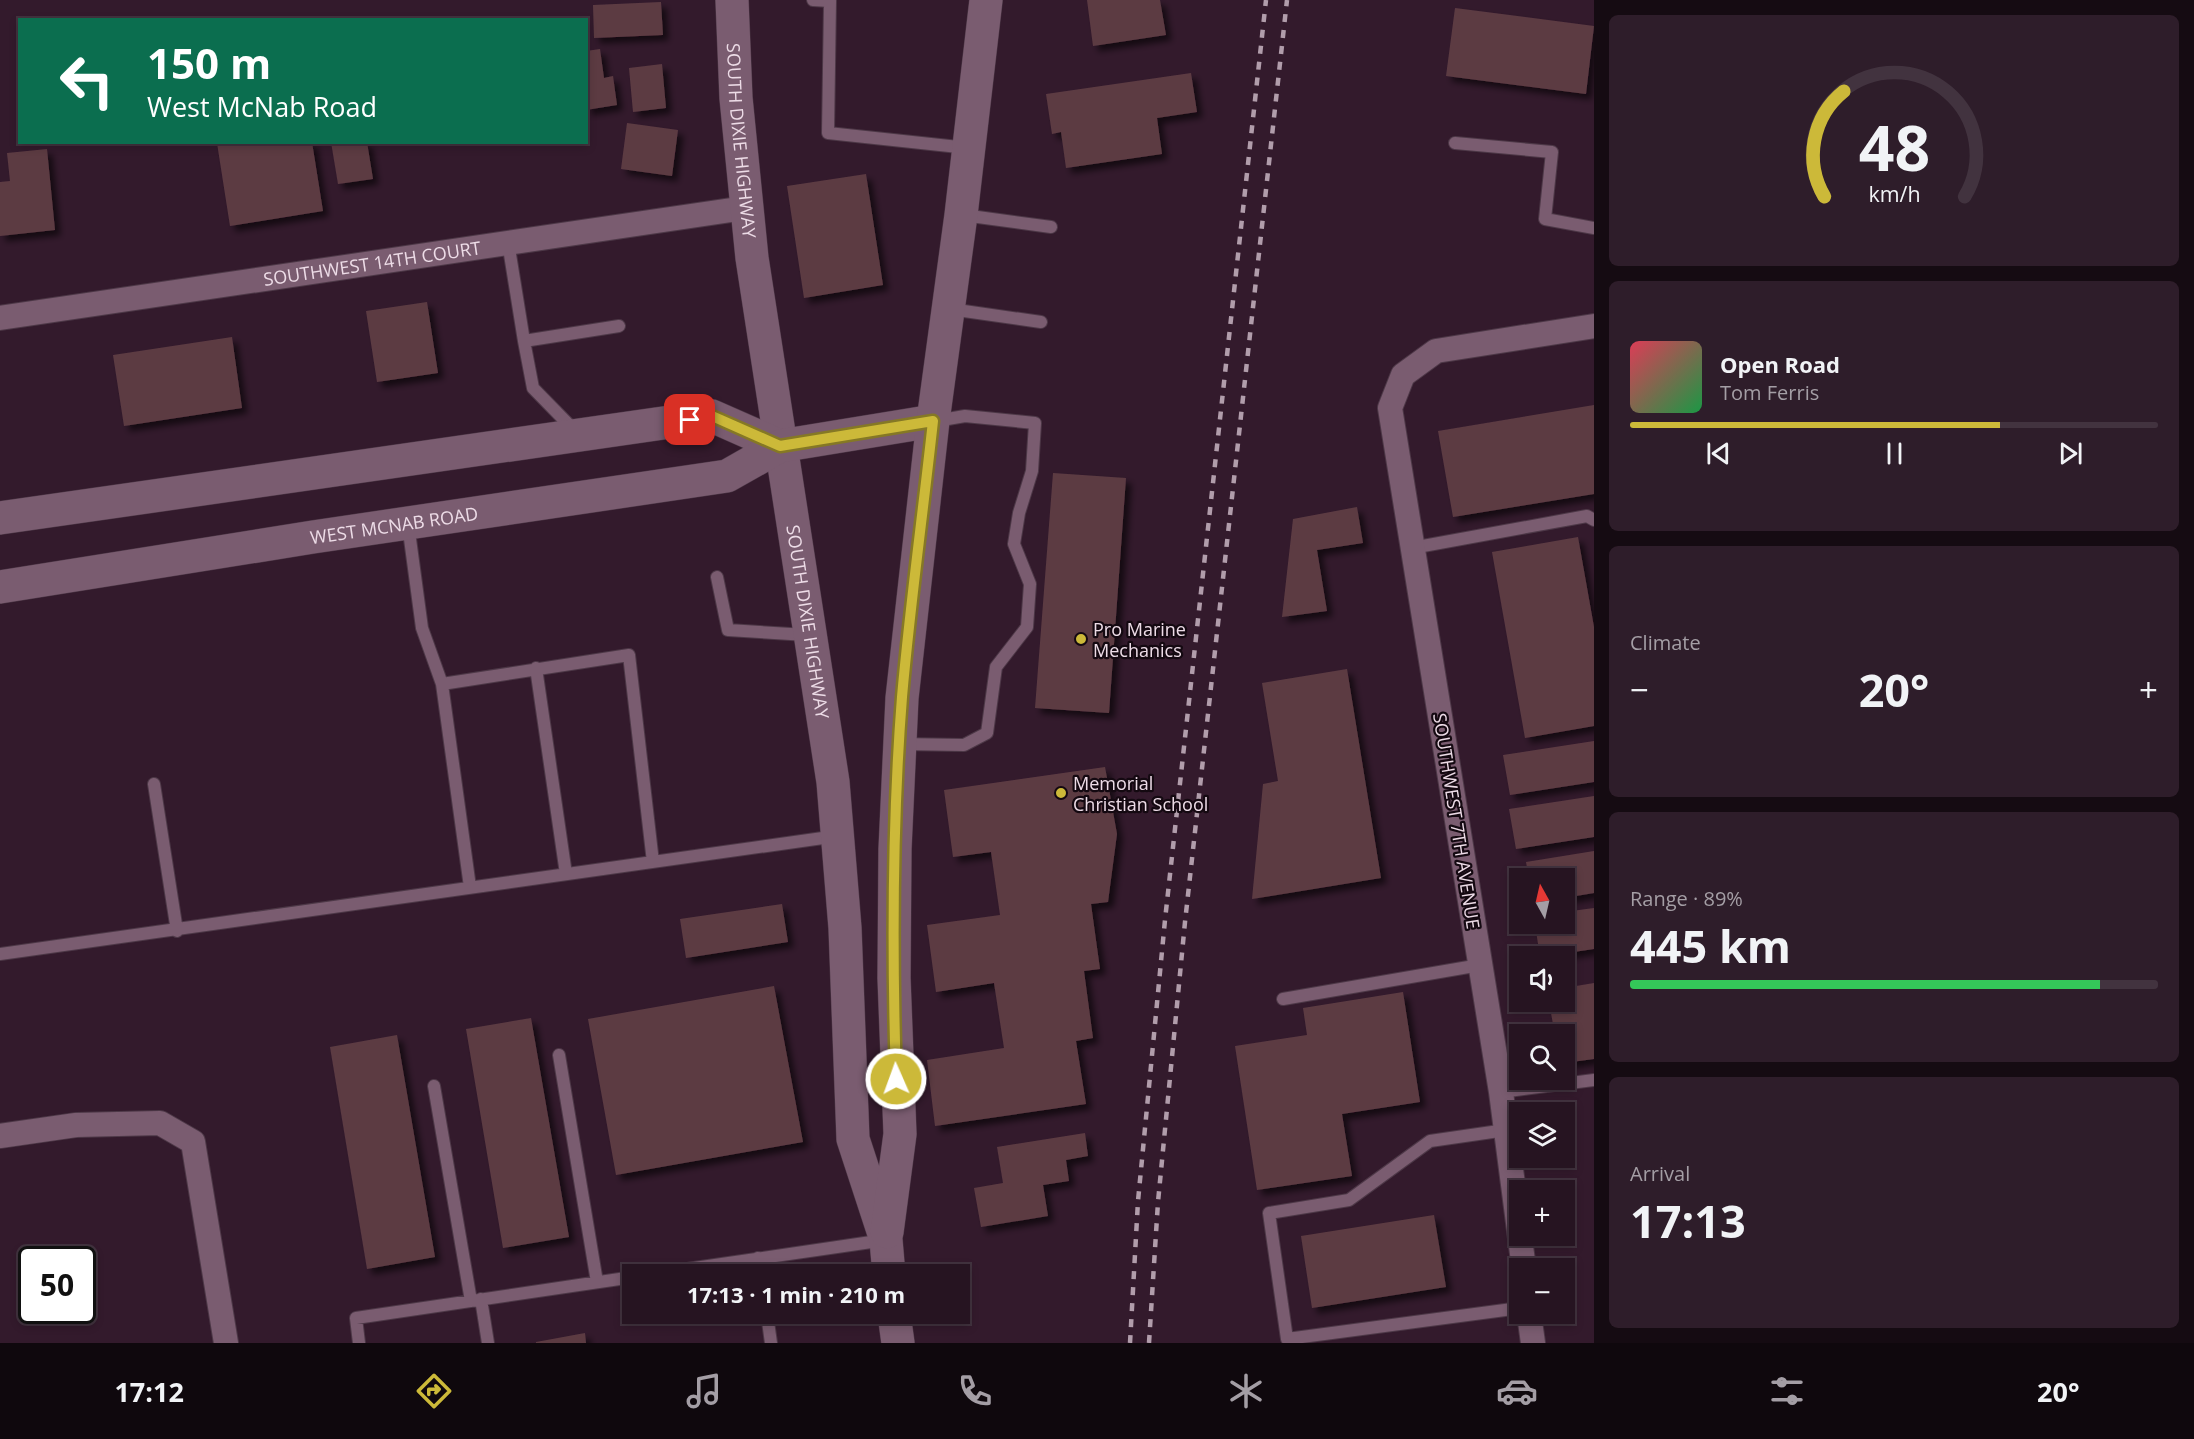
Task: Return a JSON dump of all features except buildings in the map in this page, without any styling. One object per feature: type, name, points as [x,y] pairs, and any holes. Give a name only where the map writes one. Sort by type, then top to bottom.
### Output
[{"type":"main road","name":"SOUTH DIXIE HIGHWAY","points":[[732,0],[736,98],[746,208],[780,446],[812,636],[839,836],[853,1139],[886,1240],[889,1264]]},
{"type":"main road","name":"SOUTH DIXIE HIGHWAY","points":[[886,1240],[900,1134],[894,978],[899,744],[907,639],[933,421],[970,148],[986,0]]},
{"type":"main road","points":[[0,518],[712,416],[780,446]]},
{"type":"main road","name":"WEST MCNAB ROAD","points":[[0,587],[727,476],[780,446],[933,421]]},
{"type":"main road","points":[[895,1324],[898,1343]]},
{"type":"street","name":"SOUTHWEST 14TH COURT","points":[[0,318],[746,208]]},
{"type":"street","name":"SOUTHWEST 7TH AVENUE","points":[[1523,1258],[1501,1092],[1390,408],[1403,375],[1436,351],[1594,326]]},
{"type":"street","points":[[0,1136],[76,1125],[160,1123],[193,1142],[226,1343]]},
{"type":"street","points":[[1531,1324],[1533,1343]]},
{"type":"lane","points":[[813,0],[830,1],[828,133],[970,148]]},
{"type":"lane","points":[[1455,143],[1552,152],[1545,219],[1594,228]]},
{"type":"lane","points":[[961,215],[1051,227]]},
{"type":"lane","points":[[508,242],[533,388],[579,435]]},
{"type":"lane","points":[[948,309],[1041,322]]},
{"type":"lane","points":[[524,341],[619,326]]},
{"type":"lane","points":[[899,744],[964,745],[987,733],[996,667],[1027,627],[1030,584],[1014,544],[1019,513],[1032,471],[1035,423],[965,416],[933,421]]},
{"type":"lane","points":[[1412,548],[1587,516],[1594,520]]},
{"type":"lane","points":[[408,523],[422,628],[442,684],[470,887]]},
{"type":"lane","points":[[717,578],[728,630],[812,636]]},
{"type":"lane","points":[[442,684],[629,655],[653,862]]},
{"type":"lane","points":[[536,668],[566,874]]},
{"type":"lane","points":[[154,784],[177,931]]},
{"type":"lane","points":[[0,954],[177,931],[470,887],[839,836]]},
{"type":"lane","points":[[1282,999],[1480,965]]},
{"type":"lane","points":[[559,1055],[597,1282]]},
{"type":"lane","points":[[1501,1092],[1594,1080]]},
{"type":"lane","points":[[434,1086],[476,1300],[488,1343]]},
{"type":"lane","points":[[1506,1130],[1430,1141],[1349,1200],[1269,1213],[1287,1339],[1509,1309]]},
{"type":"lane","points":[[719,1264],[886,1240]]},
{"type":"lane","points":[[759,1258],[760,1264]]},
{"type":"lane","points":[[359,1343],[356,1318],[622,1279]]},
{"type":"lane","points":[[768,1324],[771,1343]]},
{"type":"railway","points":[[1130,1343],[1138,1201],[1165,920],[1266,0]]},
{"type":"railway","points":[[1149,1343],[1158,1202],[1185,922],[1287,0]]},
{"type":"place","name":"Pro Marine Mechanics","points":[[1081,639]]},
{"type":"place","name":"Memorial Christian School","points":[[1061,793]]},
{"type":"route","points":[[690,420],[712,416],[780,446],[933,421],[907,639],[899,744],[895,849],[896,1079]]}]
